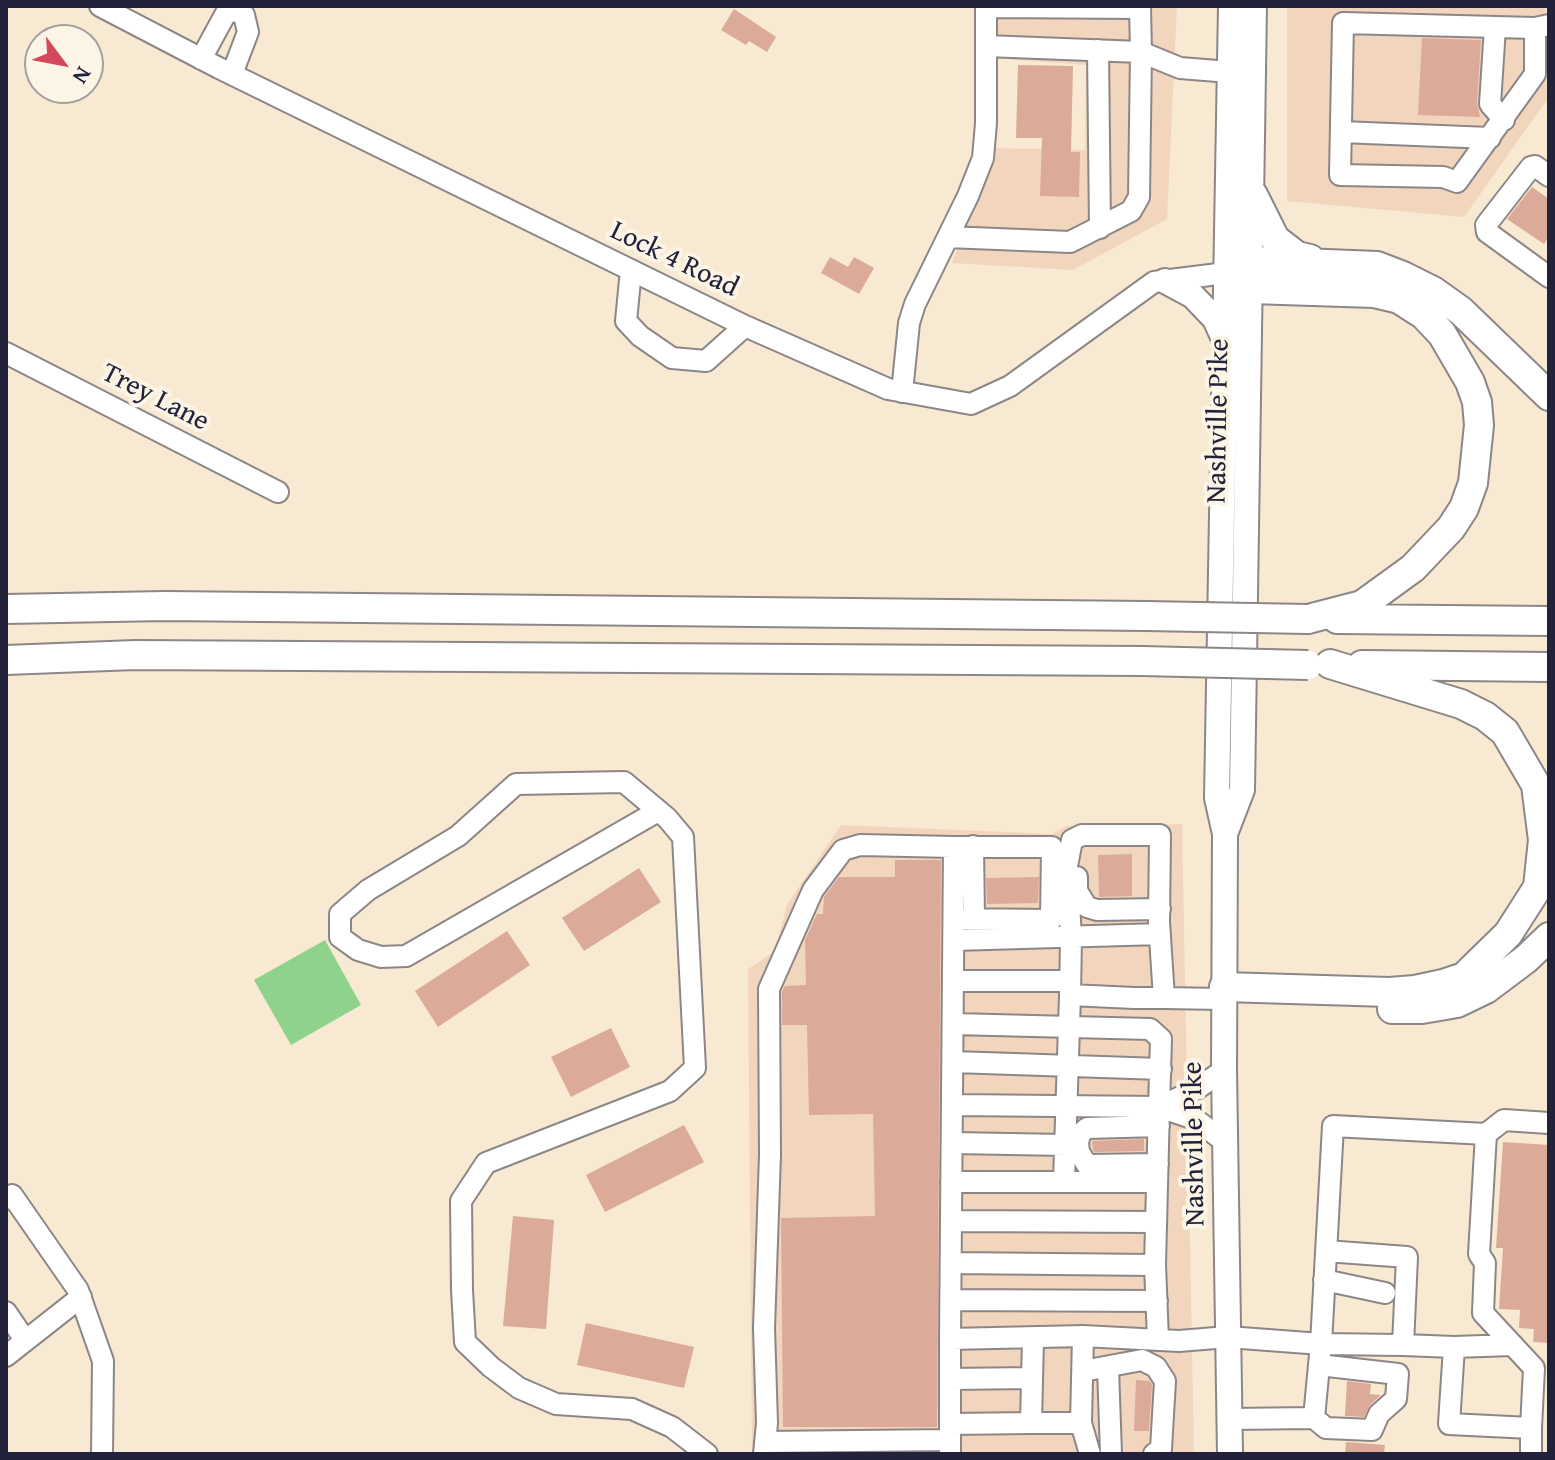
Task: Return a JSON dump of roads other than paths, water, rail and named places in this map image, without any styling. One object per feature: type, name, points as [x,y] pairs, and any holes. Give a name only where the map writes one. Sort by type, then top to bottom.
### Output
[{"type":"highway","points":[[1253,195],[1275,239],[1297,256],[1326,264]]},
{"type":"highway","points":[[1251,275],[1326,264],[1377,266],[1433,291],[1461,311],[1549,396]]},
{"type":"highway","points":[[1251,275],[1399,299],[1424,315],[1442,334],[1470,382],[1477,402],[1479,425],[1473,483],[1464,508],[1451,528],[1413,568],[1362,605],[1308,619]]},
{"type":"highway","points":[[6,609],[165,606],[1549,621]]},
{"type":"highway","points":[[6,660],[166,655],[1142,661],[1549,667]]},
{"type":"highway","points":[[1224,998],[1415,990],[1464,977],[1508,934],[1538,887],[1543,840],[1536,785],[1505,732],[1485,716],[1461,704],[1319,664]]},
{"type":"highway","points":[[1224,998],[1411,1009],[1457,1003],[1486,989],[1549,937]]},
{"type":"main road","name":"Nashville Pike","points":[[1230,1454],[1224,1070],[1225,834],[1217,798],[1231,6]]},
{"type":"main road","name":"Nashville Pike","points":[[1225,834],[1242,790],[1254,6]]},
{"type":"main road","points":[[1226,273],[1251,275]]},
{"type":"main road","points":[[1165,281],[1193,296],[1215,319],[1224,339]]},
{"type":"street","name":"Lock 4 Road","points":[[100,6],[201,59],[745,326],[888,389],[971,404],[1010,386],[1154,282],[1226,273]]},
{"type":"street","points":[[902,392],[909,323],[915,304],[968,196],[983,158],[986,6],[1140,7],[1139,197],[1131,211],[1070,242],[948,237]]},
{"type":"street","points":[[201,59],[228,10],[237,11],[244,15],[248,32],[232,74]]},
{"type":"street","points":[[1343,23],[1542,26],[1535,74],[1457,182],[1443,177],[1340,175],[1343,23]]},
{"type":"street","points":[[1495,27],[1490,104],[1504,120]]},
{"type":"street","points":[[986,46],[1141,52],[1180,68],[1230,72]]},
{"type":"street","points":[[1098,50],[1100,228]]},
{"type":"street","points":[[1341,132],[1490,138]]},
{"type":"street","points":[[1546,269],[1487,232],[1486,225],[1531,167],[1535,166],[1549,176]]},
{"type":"street","points":[[631,270],[626,321],[640,336],[672,358],[706,361],[745,326]]},
{"type":"street","name":"Trey Lane","points":[[6,353],[278,492]]},
{"type":"street","points":[[658,811],[406,956],[381,957],[358,950],[340,937],[340,914],[349,906],[368,890],[458,836],[516,784],[624,782],[658,811],[683,837],[695,1068],[670,1091],[486,1163],[461,1201],[465,1342],[519,1388],[556,1404],[632,1409],[672,1427],[707,1454]]},
{"type":"street","points":[[954,940],[1022,929],[1051,920],[1060,866],[1072,840],[1114,833],[1160,835],[1160,934],[1156,961],[1164,998]]},
{"type":"street","points":[[1078,837],[1077,891],[1087,907],[1097,910],[1160,909]]},
{"type":"street","points":[[1064,1181],[1071,938],[1060,866],[1052,847],[860,845],[843,850],[813,890],[769,989],[770,1155],[764,1328],[765,1448],[950,1439],[1031,1423],[1081,1423]]},
{"type":"street","points":[[950,1439],[954,940],[964,919],[964,846]]},
{"type":"street","points":[[964,919],[1071,938],[1160,934]]},
{"type":"street","points":[[954,981],[1164,998],[1224,998]]},
{"type":"street","points":[[954,1024],[1150,1029],[1161,1039],[1155,1265],[1158,1340]]},
{"type":"street","points":[[954,1062],[1161,1069]]},
{"type":"street","points":[[1158,1173],[1087,1165],[1079,1152],[1080,1134],[1087,1128],[1159,1116],[1224,1070]]},
{"type":"street","points":[[954,1105],[1067,1104],[1195,1119],[1225,1142]]},
{"type":"street","points":[[1314,1418],[1333,1126],[1486,1134],[1504,1120],[1549,1123]]},
{"type":"street","points":[[1486,1134],[1479,1254],[1485,1263],[1483,1313],[1534,1368],[1531,1454]]},
{"type":"street","points":[[953,1143],[1066,1145]]},
{"type":"street","points":[[951,1182],[1064,1181],[1158,1173]]},
{"type":"street","points":[[8,1194],[81,1297],[103,1361],[102,1454]]},
{"type":"street","points":[[952,1221],[1156,1222]]},
{"type":"street","points":[[1326,1251],[1407,1257],[1403,1345]]},
{"type":"street","points":[[952,1263],[1155,1265]]},
{"type":"street","points":[[1324,1280],[1385,1293]]},
{"type":"street","points":[[6,1356],[81,1297]]},
{"type":"street","points":[[951,1300],[1157,1301]]},
{"type":"street","points":[[6,1312],[25,1340]]},
{"type":"street","points":[[950,1339],[1083,1336],[1158,1340],[1228,1337],[1320,1354],[1398,1374],[1396,1399],[1379,1414],[1372,1430],[1326,1428],[1314,1418],[1229,1419]]},
{"type":"street","points":[[1083,1336],[1081,1423],[1090,1454]]},
{"type":"street","points":[[1031,1423],[1033,1339]]},
{"type":"street","points":[[1320,1354],[1403,1345],[1513,1345]]},
{"type":"street","points":[[1454,1347],[1449,1424],[1531,1428]]},
{"type":"street","points":[[1083,1371],[1142,1360],[1156,1367],[1165,1381],[1161,1449],[1154,1454]]},
{"type":"street","points":[[1108,1368],[1111,1454]]},
{"type":"street","points":[[950,1379],[1032,1378]]}]
